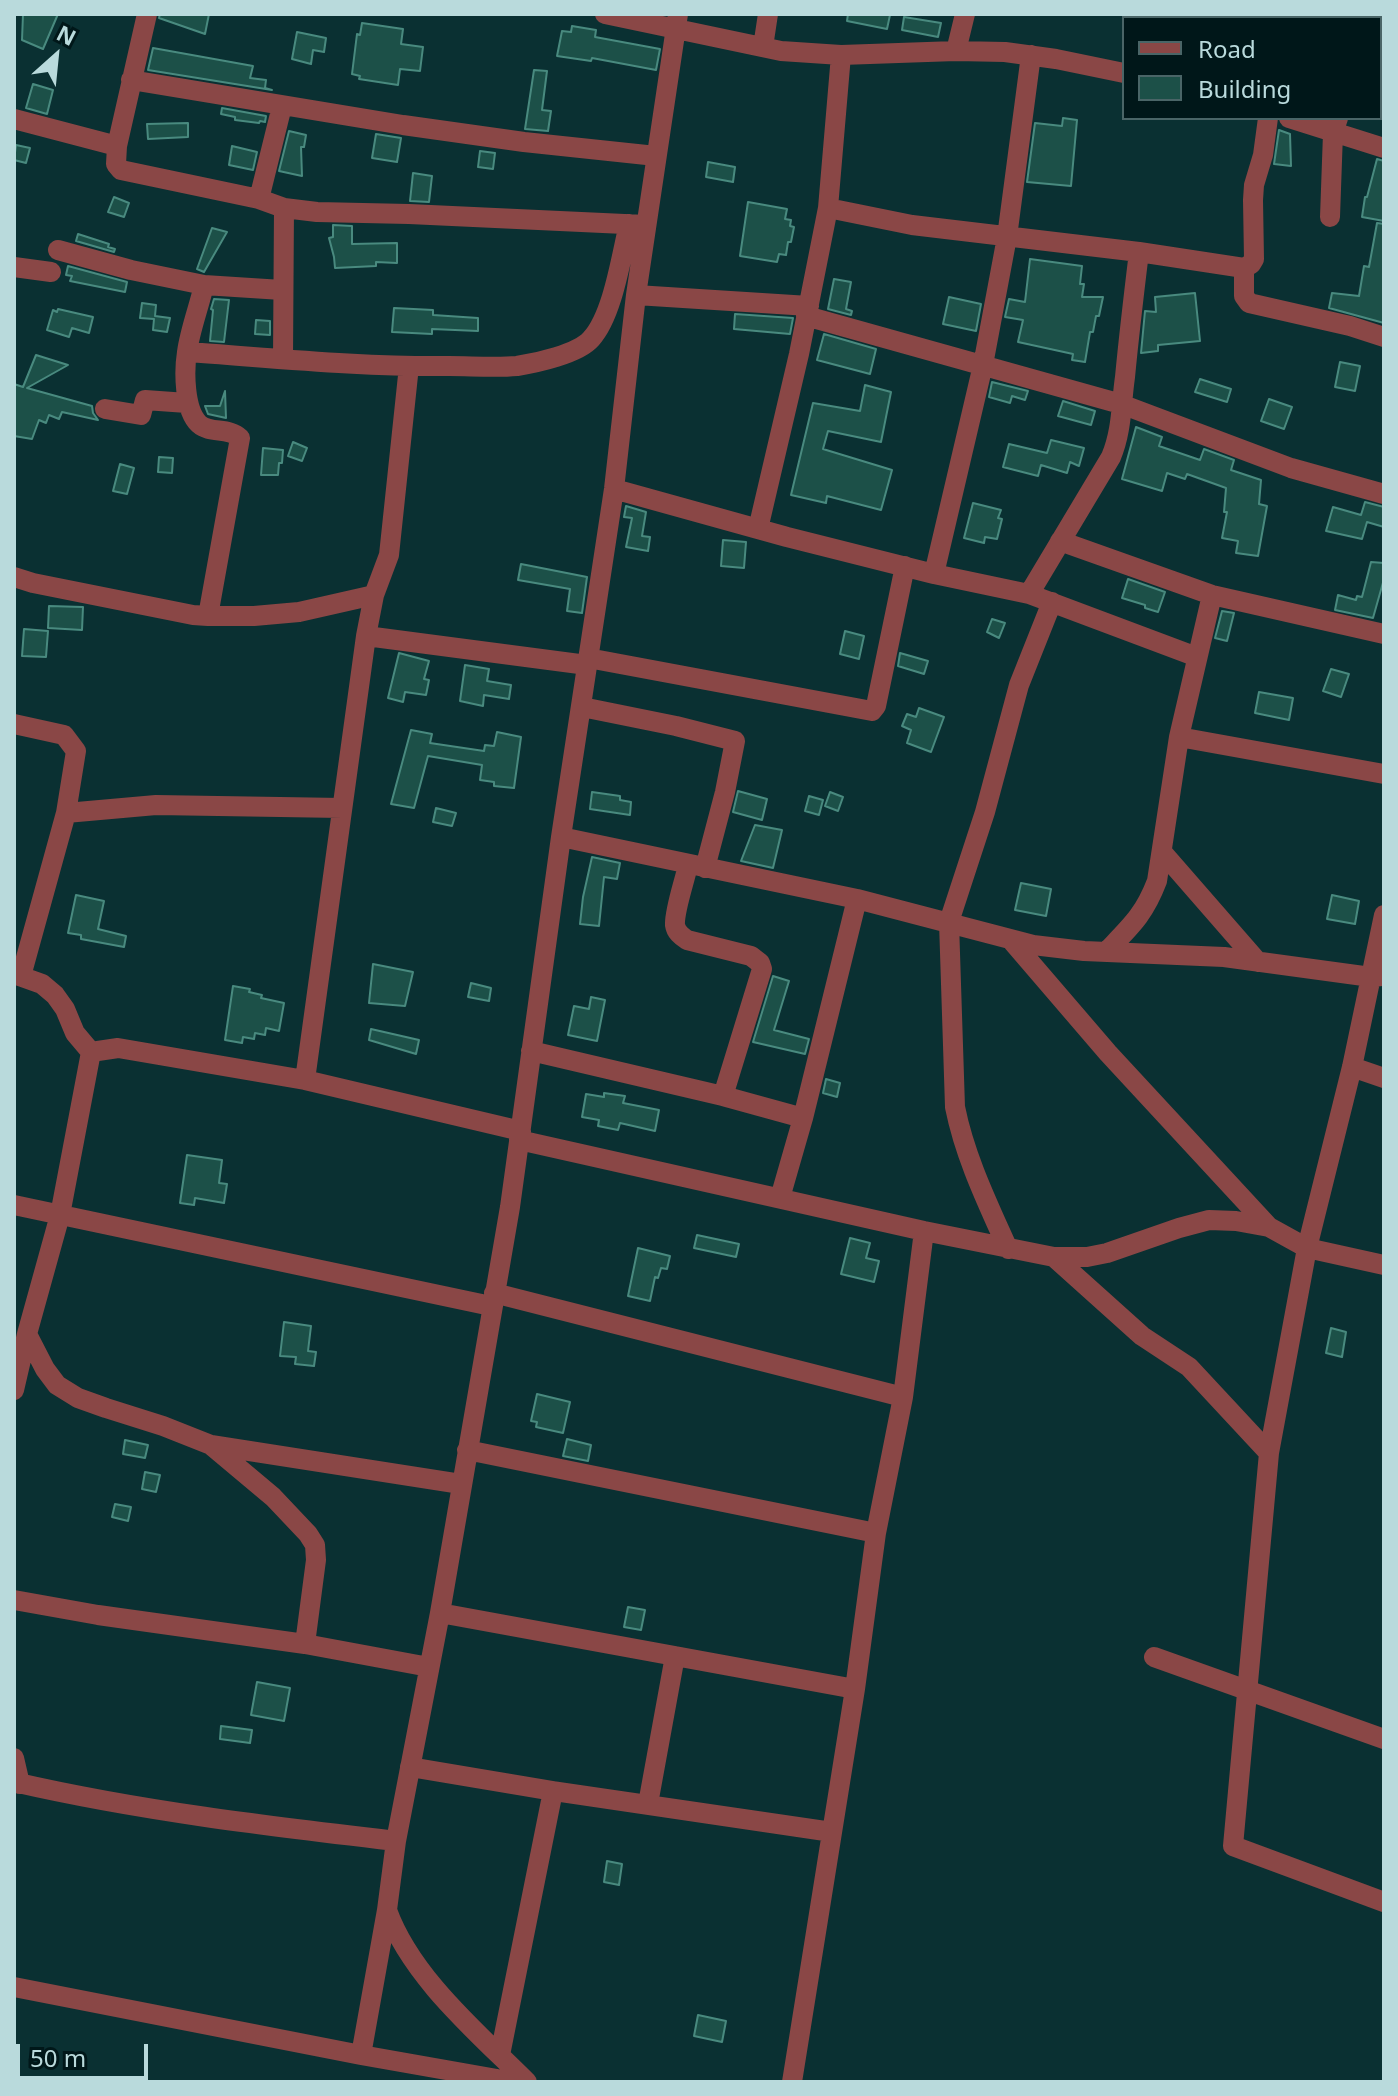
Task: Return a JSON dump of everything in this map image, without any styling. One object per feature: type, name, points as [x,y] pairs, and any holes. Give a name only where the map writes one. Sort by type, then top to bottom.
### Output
[{"type":"street","points":[[147,14],[117,146],[116,164],[121,170],[259,199],[284,208],[317,212],[637,225]]},
{"type":"street","points":[[605,14],[676,21],[763,47],[804,53],[1005,52],[1122,73]]},
{"type":"street","points":[[763,47],[768,14]]},
{"type":"street","points":[[956,51],[965,14]]},
{"type":"street","points":[[187,352],[409,366],[516,366],[575,350],[589,342],[606,315],[637,225],[656,156],[676,21]]},
{"type":"street","points":[[758,529],[799,354],[828,208],[841,55]]},
{"type":"street","points":[[934,574],[983,365],[1007,237],[1031,55]]},
{"type":"street","points":[[131,80],[524,142],[656,156]]},
{"type":"street","points":[[259,199],[282,106]]},
{"type":"street","points":[[14,119],[117,146]]},
{"type":"street","points":[[828,208],[912,225],[1244,268],[1254,259],[1254,185],[1263,155],[1268,120]]},
{"type":"street","points":[[1300,120],[1335,126],[1384,148]]},
{"type":"street","points":[[1330,217],[1335,126]]},
{"type":"street","points":[[283,359],[284,208]]},
{"type":"street","points":[[361,2055],[396,1841],[440,1613],[510,1207],[561,837],[614,489],[636,295],[637,225]]},
{"type":"street","points":[[58,250],[131,270],[204,285],[282,290]]},
{"type":"street","points":[[1029,594],[1111,457],[1120,430],[1139,252]]},
{"type":"street","points":[[14,267],[51,272]]},
{"type":"street","points":[[1244,268],[1244,296],[1249,303],[1335,322],[1384,337]]},
{"type":"street","points":[[204,285],[187,352],[187,403],[204,427],[235,433],[240,438],[208,616]]},
{"type":"street","points":[[636,295],[807,311],[1121,404],[1291,468],[1384,494]]},
{"type":"street","points":[[305,1080],[366,636],[374,595],[389,555],[409,366]]},
{"type":"street","points":[[105,409],[141,415],[145,400],[187,403]]},
{"type":"street","points":[[614,489],[934,574],[1029,594],[1197,657]]},
{"type":"street","points":[[1060,541],[1212,595],[1384,634]]},
{"type":"street","points":[[366,636],[588,662],[872,711],[876,706],[905,566]]},
{"type":"street","points":[[14,577],[208,616],[299,612],[374,595]]},
{"type":"street","points":[[1106,952],[1139,918],[1157,881],[1179,737],[1212,595]]},
{"type":"street","points":[[1008,1249],[972,1167],[955,1107],[949,922],[985,812],[1019,685],[1052,602]]},
{"type":"street","points":[[582,707],[735,741],[725,792],[675,926],[687,940],[751,956],[762,969],[723,1096]]},
{"type":"street","points":[[14,724],[64,735],[76,751],[66,813],[17,975],[42,984],[55,995],[75,1033],[91,1052]]},
{"type":"street","points":[[1179,737],[1384,774]]},
{"type":"street","points":[[66,813],[156,805],[342,808]]},
{"type":"street","points":[[561,837],[857,899],[1011,940],[1057,948],[1224,957],[1377,976]]},
{"type":"street","points":[[1163,853],[1258,962]]},
{"type":"street","points":[[780,1198],[857,899]]},
{"type":"street","points":[[1384,915],[1377,976],[1307,1248],[1269,1453],[1233,1846],[1384,1902]]},
{"type":"street","points":[[1011,940],[1108,1053],[1269,1227],[1307,1248],[1384,1265]]},
{"type":"street","points":[[91,1052],[118,1048],[305,1080],[780,1198],[1054,1257],[1087,1257],[1107,1253],[1209,1220],[1269,1227]]},
{"type":"street","points":[[531,1051],[803,1118]]},
{"type":"street","points":[[14,1390],[60,1215],[91,1052]]},
{"type":"street","points":[[1352,1067],[1384,1078]]},
{"type":"street","points":[[14,1205],[492,1300],[903,1397]]},
{"type":"street","points":[[792,2082],[855,1689],[876,1533],[903,1397],[924,1231]]},
{"type":"street","points":[[1054,1257],[1142,1336],[1189,1367],[1269,1453]]},
{"type":"street","points":[[27,1334],[57,1385],[78,1398],[211,1445],[461,1484]]},
{"type":"street","points":[[211,1445],[273,1497],[315,1545],[316,1560],[305,1644]]},
{"type":"street","points":[[467,1450],[876,1533]]},
{"type":"street","points":[[14,1600],[305,1644],[429,1667]]},
{"type":"street","points":[[440,1613],[855,1689]]},
{"type":"street","points":[[648,1804],[675,1656]]},
{"type":"street","points":[[1154,1657],[1384,1739]]},
{"type":"street","points":[[14,1758],[17,1783],[148,1809],[396,1841]]},
{"type":"street","points":[[410,1767],[832,1832]]},
{"type":"street","points":[[500,2055],[553,1791]]},
{"type":"street","points":[[387,1910],[394,1929],[447,2002],[527,2082]]},
{"type":"street","points":[[14,1987],[514,2082]]},
{"type":"building","points":[[23,14],[58,14],[43,49],[22,40]]},
{"type":"building","points":[[160,14],[209,14],[205,34],[159,18]]},
{"type":"building","points":[[848,14],[890,15],[887,29],[847,21]]},
{"type":"building","points":[[904,17],[941,23],[938,37],[902,30]]},
{"type":"building","points":[[362,23],[403,29],[401,44],[423,47],[420,71],[400,69],[398,85],[359,79],[360,76],[352,74],[357,34],[360,35]]},
{"type":"building","points":[[572,26],[596,30],[595,37],[660,49],[656,70],[592,58],[591,61],[557,56],[562,31],[571,32]]},
{"type":"building","points":[[297,32],[326,38],[324,52],[313,50],[311,64],[292,59]]},
{"type":"building","points":[[153,48],[253,66],[250,78],[266,80],[265,88],[272,90],[148,70]]},
{"type":"building","points":[[534,70],[547,71],[542,110],[551,111],[548,131],[525,129]]},
{"type":"building","points":[[33,84],[53,90],[47,114],[26,108]]},
{"type":"building","points":[[222,108],[266,116],[265,122],[235,120],[235,117],[221,114]]},
{"type":"building","points":[[1063,118],[1077,120],[1071,186],[1027,182],[1035,123],[1062,126]]},
{"type":"building","points":[[188,123],[188,137],[148,139],[147,124]]},
{"type":"building","points":[[1279,130],[1290,134],[1291,166],[1274,164]]},
{"type":"building","points":[[289,131],[306,135],[304,147],[301,147],[302,176],[279,171]]},
{"type":"building","points":[[376,134],[401,138],[397,162],[372,158]]},
{"type":"building","points":[[16,145],[30,148],[26,163],[14,160]]},
{"type":"building","points":[[232,146],[257,152],[253,170],[229,165]]},
{"type":"building","points":[[480,151],[495,153],[493,169],[478,167]]},
{"type":"building","points":[[1377,159],[1384,161],[1384,221],[1362,217]]},
{"type":"building","points":[[708,162],[735,167],[733,182],[706,177]]},
{"type":"building","points":[[413,173],[432,176],[429,202],[410,201]]},
{"type":"building","points":[[114,197],[129,203],[124,217],[108,212]]},
{"type":"building","points":[[748,202],[787,209],[785,219],[791,220],[790,226],[794,227],[786,255],[779,254],[777,262],[740,256]]},
{"type":"building","points":[[1377,223],[1384,224],[1384,323],[1329,308],[1332,293],[1359,296],[1364,266],[1369,267]]},
{"type":"building","points":[[333,225],[352,226],[352,244],[397,243],[397,263],[376,262],[376,266],[335,268],[329,238],[333,237]]},
{"type":"building","points":[[212,228],[227,232],[204,272],[197,269]]},
{"type":"building","points":[[78,234],[109,244],[108,247],[115,249],[114,252],[76,241]]},
{"type":"building","points":[[1030,259],[1082,266],[1082,297],[1103,297],[1099,316],[1096,316],[1093,332],[1090,332],[1085,362],[1072,360],[1073,354],[1018,342],[1023,320],[1005,317],[1009,299],[1025,302]]},
{"type":"building","points":[[68,266],[127,282],[125,292],[70,281],[72,276],[66,275]]},
{"type":"building","points":[[834,279],[851,282],[846,309],[852,311],[851,315],[828,309]]},
{"type":"building","points":[[1195,293],[1200,341],[1158,345],[1158,351],[1141,353],[1145,311],[1156,312],[1155,297]]},
{"type":"building","points":[[949,297],[981,304],[976,331],[943,324]]},
{"type":"building","points":[[214,299],[229,300],[224,342],[210,341]]},
{"type":"building","points":[[142,303],[156,305],[155,316],[170,318],[167,332],[153,330],[154,319],[140,318]]},
{"type":"building","points":[[394,308],[433,310],[433,315],[478,318],[478,331],[432,329],[432,334],[392,332]]},
{"type":"building","points":[[58,309],[93,317],[89,333],[72,328],[69,337],[47,330],[53,310],[57,312]]},
{"type":"building","points":[[735,314],[793,318],[790,334],[734,329]]},
{"type":"building","points":[[256,320],[270,321],[270,335],[255,334]]},
{"type":"building","points":[[824,334],[876,349],[870,374],[817,360]]},
{"type":"building","points":[[36,355],[68,365],[27,388],[92,406],[98,420],[62,412],[59,419],[49,415],[46,423],[39,420],[32,439],[14,436],[14,384],[23,387]]},
{"type":"building","points":[[1340,362],[1360,366],[1355,391],[1335,387]]},
{"type":"building","points":[[1200,379],[1231,389],[1227,402],[1195,392]]},
{"type":"building","points":[[992,382],[1028,391],[1025,400],[1012,396],[1010,403],[989,397]]},
{"type":"building","points":[[865,385],[891,392],[881,442],[828,431],[823,449],[892,470],[881,510],[827,496],[826,503],[791,495],[813,403],[860,411]]},
{"type":"building","points":[[225,391],[226,418],[208,414],[205,406],[220,406]]},
{"type":"building","points":[[1269,399],[1292,407],[1284,429],[1261,421]]},
{"type":"building","points":[[1063,401],[1095,411],[1091,425],[1058,416]]},
{"type":"building","points":[[1136,427],[1162,437],[1159,446],[1200,460],[1204,449],[1234,460],[1231,470],[1261,480],[1259,504],[1267,506],[1258,556],[1236,553],[1238,541],[1222,538],[1227,512],[1224,512],[1226,488],[1187,474],[1185,479],[1167,473],[1162,491],[1122,479]]},
{"type":"building","points":[[1051,440],[1084,448],[1079,466],[1070,462],[1067,473],[1041,465],[1038,476],[1003,467],[1009,444],[1047,453]]},
{"type":"building","points":[[293,442],[307,448],[302,461],[288,456]]},
{"type":"building","points":[[263,448],[283,450],[278,475],[261,475]]},
{"type":"building","points":[[159,457],[173,458],[172,473],[158,472]]},
{"type":"building","points":[[120,464],[134,468],[127,494],[113,491]]},
{"type":"building","points":[[1365,502],[1384,507],[1384,527],[1367,522],[1362,539],[1326,531],[1333,507],[1361,515]]},
{"type":"building","points":[[973,503],[1001,510],[997,539],[985,537],[984,543],[964,538]]},
{"type":"building","points":[[626,506],[646,512],[642,536],[650,537],[648,551],[626,547],[632,518],[624,517]]},
{"type":"building","points":[[723,540],[746,542],[744,568],[721,566]]},
{"type":"building","points":[[1371,562],[1384,563],[1384,579],[1373,618],[1335,610],[1338,595],[1356,600],[1357,596],[1362,597]]},
{"type":"building","points":[[521,564],[587,577],[582,613],[567,611],[570,589],[518,580]]},
{"type":"building","points":[[1128,579],[1165,592],[1158,612],[1122,598]]},
{"type":"building","points":[[49,606],[83,607],[82,630],[48,628]]},
{"type":"building","points":[[1222,611],[1234,613],[1227,641],[1215,638]]},
{"type":"building","points":[[992,619],[1005,623],[999,638],[987,632]]},
{"type":"building","points":[[24,629],[48,631],[46,657],[22,656]]},
{"type":"building","points":[[845,631],[864,636],[859,659],[840,654]]},
{"type":"building","points":[[399,653],[429,661],[424,679],[429,680],[426,695],[405,692],[403,702],[388,698]]},
{"type":"building","points":[[900,653],[928,661],[924,674],[898,666]]},
{"type":"building","points":[[465,665],[489,669],[487,681],[511,685],[509,699],[484,695],[483,706],[460,701]]},
{"type":"building","points":[[1331,669],[1349,674],[1341,697],[1323,691]]},
{"type":"building","points":[[1259,692],[1293,698],[1289,720],[1255,713]]},
{"type":"building","points":[[919,708],[944,717],[931,752],[907,743],[911,730],[902,726],[907,714],[916,717]]},
{"type":"building","points":[[411,730],[432,734],[430,743],[484,751],[485,745],[494,746],[497,732],[521,737],[514,788],[494,786],[494,782],[480,780],[482,765],[428,756],[414,808],[391,804]]},
{"type":"building","points":[[738,791],[767,799],[762,820],[733,812]]},
{"type":"building","points":[[592,792],[620,796],[620,800],[631,802],[630,815],[590,809]]},
{"type":"building","points":[[830,792],[843,797],[838,811],[825,806]]},
{"type":"building","points":[[809,796],[823,800],[819,815],[805,811]]},
{"type":"building","points":[[436,808],[456,813],[452,826],[433,822]]},
{"type":"building","points":[[755,825],[782,830],[773,868],[741,861]]},
{"type":"building","points":[[592,857],[620,863],[617,879],[604,877],[599,926],[580,924]]},
{"type":"building","points":[[1021,883],[1051,889],[1046,916],[1015,910]]},
{"type":"building","points":[[76,895],[104,901],[98,929],[126,936],[124,947],[81,939],[81,935],[68,933]]},
{"type":"building","points":[[1332,895],[1359,901],[1355,924],[1327,919]]},
{"type":"building","points":[[373,964],[413,972],[405,1006],[369,1003]]},
{"type":"building","points":[[773,976],[789,981],[774,1030],[809,1039],[805,1054],[753,1042]]},
{"type":"building","points":[[471,983],[491,988],[489,1001],[468,997]]},
{"type":"building","points":[[233,986],[250,989],[249,992],[262,995],[261,998],[284,1003],[279,1031],[266,1028],[265,1035],[255,1033],[254,1039],[243,1037],[242,1043],[225,1040]]},
{"type":"building","points":[[591,997],[605,1000],[597,1041],[568,1035],[574,1006],[589,1009]]},
{"type":"building","points":[[371,1029],[419,1040],[416,1054],[369,1040]]},
{"type":"building","points":[[826,1079],[840,1083],[837,1097],[823,1093]]},
{"type":"building","points":[[604,1093],[625,1096],[623,1103],[659,1110],[655,1131],[620,1123],[618,1130],[598,1126],[599,1120],[582,1117],[586,1094],[604,1097]]},
{"type":"building","points":[[187,1155],[222,1160],[219,1183],[227,1184],[224,1203],[195,1198],[194,1205],[180,1203]]},
{"type":"building","points":[[697,1235],[739,1244],[736,1257],[694,1248]]},
{"type":"building","points":[[850,1238],[870,1243],[866,1258],[879,1261],[874,1282],[841,1274]]},
{"type":"building","points":[[638,1248],[670,1256],[667,1269],[661,1268],[658,1278],[655,1277],[650,1301],[628,1296]]},
{"type":"building","points":[[284,1322],[311,1326],[308,1351],[316,1352],[314,1366],[295,1364],[296,1357],[280,1356]]},
{"type":"building","points":[[1331,1328],[1346,1332],[1342,1357],[1326,1353]]},
{"type":"building","points":[[537,1394],[570,1402],[563,1433],[536,1427],[537,1422],[531,1421]]},
{"type":"building","points":[[567,1439],[591,1445],[588,1461],[563,1456]]},
{"type":"building","points":[[125,1440],[148,1445],[145,1458],[123,1454]]},
{"type":"building","points":[[145,1472],[160,1475],[156,1492],[142,1489]]},
{"type":"building","points":[[115,1504],[131,1507],[128,1521],[112,1517]]},
{"type":"building","points":[[628,1607],[645,1610],[641,1630],[624,1627]]},
{"type":"building","points":[[257,1682],[290,1688],[284,1721],[251,1715]]},
{"type":"building","points":[[221,1726],[252,1730],[250,1743],[220,1739]]},
{"type":"building","points":[[607,1861],[622,1864],[619,1885],[604,1882]]},
{"type":"building","points":[[698,2015],[726,2021],[722,2042],[694,2036]]}]
